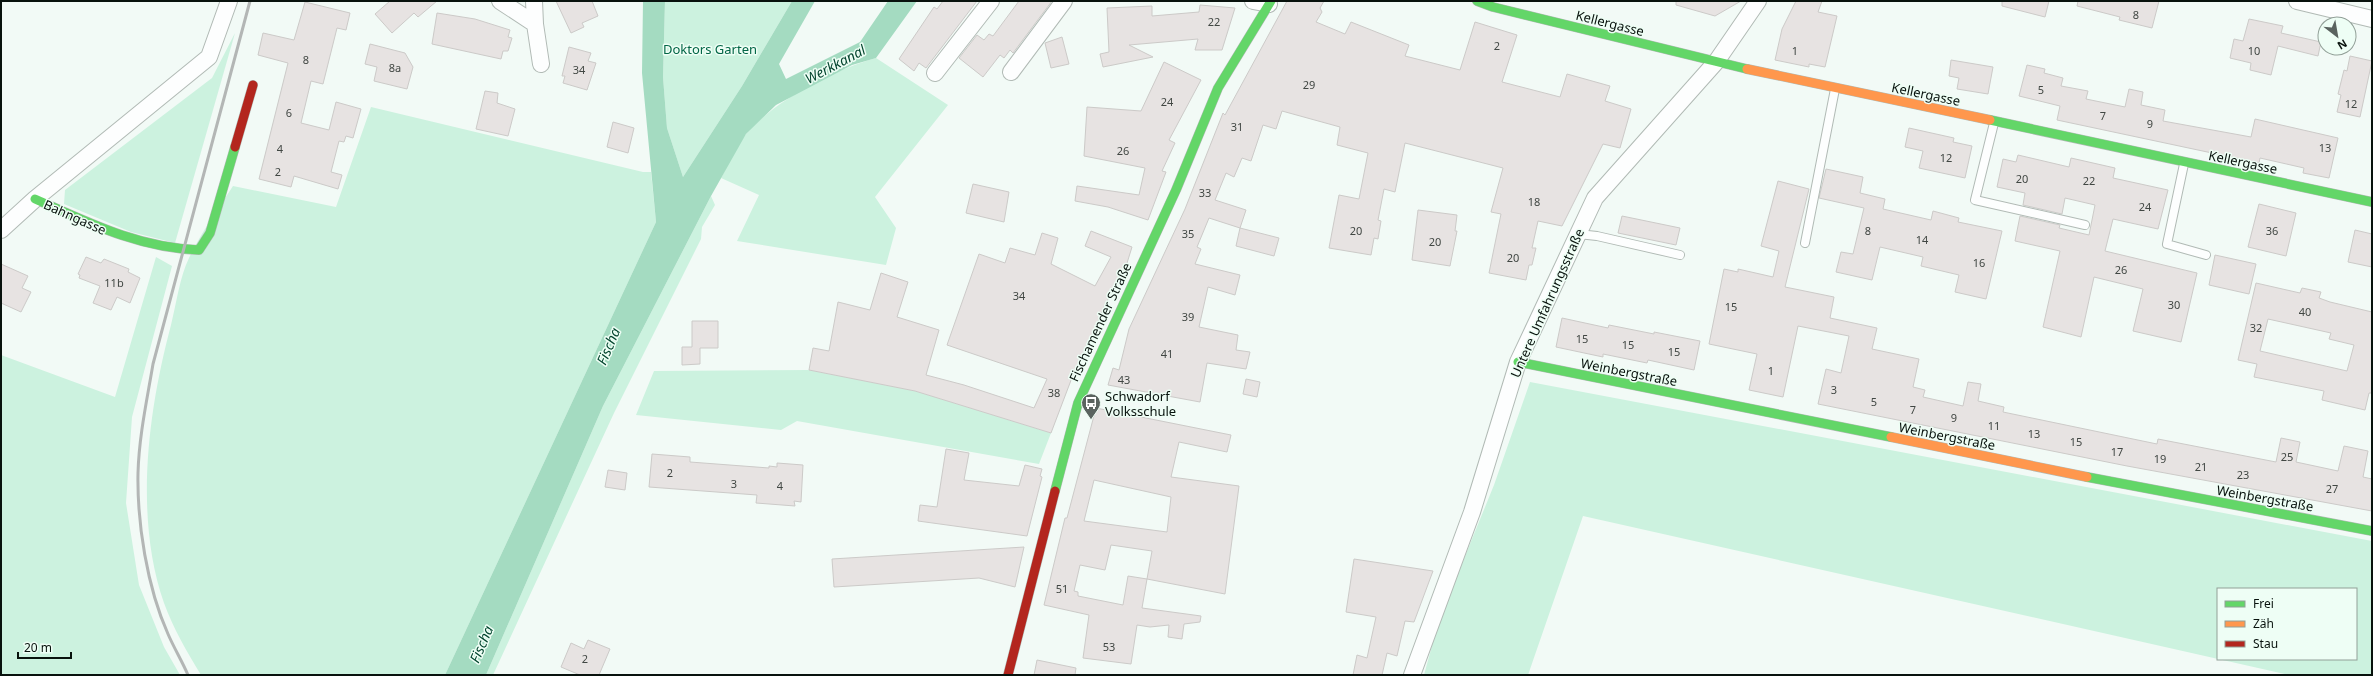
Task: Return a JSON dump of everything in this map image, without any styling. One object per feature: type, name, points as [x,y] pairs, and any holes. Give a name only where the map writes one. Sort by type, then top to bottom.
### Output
[{"type":"street","name":"Bahngasse","points":[[229,1],[208,57],[35,199],[128,240],[164,249],[200,250],[210,233],[253,85]]},
{"type":"street","points":[[500,1],[535,24]]},
{"type":"street","points":[[534,1],[535,24],[541,64]]},
{"type":"street","points":[[935,73],[991,1]]},
{"type":"street","points":[[1011,72],[1064,1]]},
{"type":"street","points":[[1253,1],[1270,2]]},
{"type":"street","name":"Kellergasse","points":[[1477,1],[1493,7],[1716,62],[2372,202]]},
{"type":"street","name":"Untere Umfahrungsstraße","points":[[1412,675],[1472,512],[1518,362],[1595,198],[1716,62],[1758,1]]},
{"type":"street","points":[[2298,1],[2372,19]]},
{"type":"street","name":"Fischamender Straße","points":[[1008,675],[1078,403],[1103,344],[1176,190],[1218,88],[1270,2]]},
{"type":"street","points":[[1,230],[35,199]]},
{"type":"street","name":"Weinbergstraße","points":[[1518,362],[2178,495],[2372,531]]},
{"type":"lane","points":[[1805,243],[1835,88]]},
{"type":"lane","points":[[1995,122],[1975,200],[2085,225]]},
{"type":"lane","points":[[2184,163],[2167,244],[2206,255]]},
{"type":"lane","points":[[1578,234],[1597,236],[1680,255]]},
{"type":"green space","name":"Doktors Garten","points":[[665,1],[792,1],[742,86],[683,177],[667,128],[663,77]]},
{"type":"green space","points":[[235,33],[175,243],[131,232],[64,204],[65,190],[212,78]]},
{"type":"green space","points":[[876,58],[948,105],[875,197],[896,228],[886,265],[737,241],[759,195],[721,178],[743,138],[759,121],[789,98],[824,78],[859,63]]},
{"type":"green space","points":[[371,107],[643,172],[651,172],[656,222],[445,675],[201,675],[176,631],[164,603],[155,570],[149,535],[147,500],[151,428],[156,393],[183,273],[199,239],[233,186],[336,207]]},
{"type":"green space","points":[[711,196],[715,205],[702,227],[701,239],[614,413],[493,675],[486,675],[603,406]]},
{"type":"green space","points":[[156,257],[172,266],[132,417],[126,503],[139,585],[164,647],[180,675],[1,675],[1,355],[115,397]]},
{"type":"green space","points":[[809,370],[915,391],[1051,433],[1039,464],[797,421],[781,430],[636,415],[654,371]]},
{"type":"green space","points":[[1530,382],[2372,541],[2372,675],[2289,675],[2222,660],[2357,660],[2357,588],[2217,588],[2217,659],[1583,516],[1528,675],[1424,675],[1439,620],[1494,485]]},
{"type":"water","points":[[643,1],[665,1],[663,77],[667,128],[683,177],[742,86],[792,1],[815,1],[779,64],[786,79],[860,42],[888,1],[917,1],[876,58],[852,65],[776,105],[746,134],[711,196],[603,406],[486,675],[445,675],[656,222],[642,73]]},
{"type":"building","points":[[390,1],[437,1],[418,17],[414,13],[392,33],[375,14]]},
{"type":"building","points":[[556,1],[592,1],[598,16],[582,23],[584,27],[571,33]]},
{"type":"building","points":[[943,1],[977,1],[926,68],[919,63],[914,71],[899,59],[934,7],[937,9]]},
{"type":"building","points":[[1019,1],[1052,1],[1013,53],[1010,50],[1004,58],[1000,55],[983,77],[959,58],[977,35],[984,40],[989,34],[993,36]]},
{"type":"building","points":[[1287,1],[1324,1],[1320,8],[1322,12],[1316,22],[1345,34],[1351,22],[1409,45],[1405,56],[1460,70],[1475,22],[1517,35],[1502,82],[1560,97],[1567,74],[1610,86],[1605,101],[1631,109],[1620,148],[1603,144],[1562,226],[1538,221],[1532,248],[1536,248],[1532,265],[1529,265],[1526,280],[1489,273],[1501,214],[1491,212],[1503,168],[1405,143],[1395,192],[1384,189],[1378,220],[1381,221],[1378,239],[1374,238],[1371,255],[1329,248],[1339,195],[1359,199],[1368,153],[1337,145],[1340,127],[1282,111],[1276,129],[1263,125],[1251,161],[1242,158],[1234,177],[1226,173],[1215,200],[1246,210],[1240,228],[1209,218],[1197,247],[1201,249],[1195,264],[1240,275],[1235,295],[1208,287],[1199,327],[1238,335],[1236,350],[1250,352],[1246,369],[1207,363],[1200,402],[1108,385],[1113,368],[1119,370],[1129,329],[1185,209],[1223,113],[1225,115]]},
{"type":"building","points":[[1676,1],[1741,1],[1715,16],[1676,5]]},
{"type":"building","points":[[1796,1],[1822,1],[1818,12],[1837,16],[1825,67],[1809,64],[1809,67],[1775,60],[1782,29]]},
{"type":"building","points":[[2002,1],[2049,1],[2045,17],[2002,6]]},
{"type":"building","points":[[2078,1],[2159,1],[2152,28],[2119,20],[2120,17],[2077,6]]},
{"type":"building","points":[[305,2],[350,13],[346,30],[337,28],[323,84],[311,81],[301,123],[329,130],[336,102],[361,109],[353,138],[346,136],[344,142],[339,141],[331,172],[342,175],[338,189],[294,176],[291,187],[259,179],[288,63],[258,55],[263,33],[294,40]]},
{"type":"building","points":[[1200,5],[1235,8],[1222,50],[1195,50],[1198,39],[1129,45],[1153,57],[1103,67],[1100,54],[1109,52],[1107,8],[1152,6],[1152,16],[1199,12]]},
{"type":"building","points":[[437,13],[475,19],[510,30],[508,37],[512,38],[508,51],[503,51],[501,59],[432,44]]},
{"type":"building","points":[[2249,19],[2283,26],[2281,33],[2317,41],[2317,56],[2278,46],[2271,75],[2250,70],[2251,63],[2230,58],[2234,39],[2243,41]]},
{"type":"building","points":[[1062,37],[1069,64],[1051,68],[1045,43]]},
{"type":"building","points":[[370,44],[405,53],[413,67],[407,89],[374,81],[377,67],[365,64]]},
{"type":"building","points":[[569,47],[591,53],[588,61],[596,63],[587,90],[563,83],[565,76],[562,76]]},
{"type":"building","points":[[2350,56],[2372,61],[2360,117],[2337,112],[2341,95],[2338,94],[2344,70],[2347,71]]},
{"type":"building","points":[[1951,60],[1993,67],[1988,94],[1957,89],[1959,78],[1949,76]]},
{"type":"building","points":[[1164,62],[1201,80],[1169,140],[1175,143],[1162,171],[1166,172],[1148,220],[1108,207],[1075,201],[1077,186],[1139,195],[1145,168],[1084,156],[1087,107],[1141,111]]},
{"type":"building","points":[[2027,65],[2045,69],[2044,73],[2063,78],[2061,86],[2088,91],[2086,99],[2125,107],[2129,89],[2143,92],[2141,105],[2165,110],[2163,121],[2251,137],[2255,119],[2338,138],[2329,178],[2303,173],[2304,168],[2260,158],[2259,163],[2057,120],[2060,106],[2019,96]]},
{"type":"building","points":[[485,91],[498,93],[497,103],[515,109],[508,136],[476,129]]},
{"type":"building","points":[[613,122],[634,128],[628,153],[607,147]]},
{"type":"building","points":[[1909,128],[1954,138],[1953,142],[1972,146],[1965,178],[1919,168],[1923,151],[1905,147]]},
{"type":"building","points":[[2018,155],[2069,167],[2071,158],[2115,168],[2113,178],[2168,190],[2158,229],[2113,219],[2105,251],[2197,273],[2181,342],[2133,331],[2143,289],[2094,277],[2081,337],[2043,327],[2060,251],[2015,241],[2020,216],[2060,225],[2059,228],[2089,235],[2095,205],[2065,198],[2062,214],[2023,205],[2025,193],[1997,187],[2003,159],[2016,162]]},
{"type":"building","points":[[1826,169],[1863,177],[1860,193],[1885,199],[1883,209],[1931,220],[1933,211],[1959,218],[1958,222],[2002,231],[1986,299],[1955,292],[1959,275],[1921,266],[1923,257],[1880,247],[1872,280],[1836,272],[1841,252],[1853,254],[1864,208],[1819,198]]},
{"type":"building","points":[[1778,181],[1809,189],[1785,287],[1834,297],[1830,318],[1877,328],[1872,349],[1919,359],[1913,387],[1925,390],[1923,397],[1963,406],[1968,382],[1981,384],[1978,401],[2004,407],[2003,412],[2157,444],[2158,439],[2276,462],[2281,438],[2300,442],[2296,462],[2338,471],[2344,446],[2368,451],[2363,477],[2372,479],[2372,511],[2127,466],[1818,404],[1826,369],[1841,373],[1849,336],[1798,326],[1783,397],[1749,390],[1757,354],[1709,344],[1724,269],[1738,272],[1738,269],[1773,277],[1779,251],[1761,246]]},
{"type":"building","points":[[973,184],[1009,192],[1004,222],[966,213]]},
{"type":"building","points":[[2259,204],[2296,213],[2286,256],[2248,247]]},
{"type":"building","points":[[1418,210],[1457,215],[1455,231],[1457,231],[1450,266],[1412,260]]},
{"type":"building","points":[[1622,216],[1680,228],[1676,245],[1618,233]]},
{"type":"building","points":[[1240,228],[1279,238],[1274,256],[1236,246]]},
{"type":"building","points":[[2355,230],[2372,234],[2372,267],[2348,262]]},
{"type":"building","points":[[1091,231],[1132,247],[1127,263],[1104,307],[1075,376],[1073,375],[1051,433],[915,391],[809,370],[813,348],[829,351],[838,302],[870,310],[881,273],[908,282],[897,317],[939,330],[926,375],[964,385],[1034,408],[1047,379],[947,345],[979,254],[1005,263],[1010,248],[1035,255],[1042,233],[1058,238],[1051,264],[1095,286],[1111,257],[1085,246]]},
{"type":"building","points":[[2215,255],[2256,264],[2249,294],[2209,285]]},
{"type":"building","points":[[86,257],[101,263],[104,259],[129,269],[128,272],[140,278],[130,303],[117,297],[111,310],[93,303],[100,286],[79,278],[80,275],[78,274]]},
{"type":"building","points":[[1,264],[28,276],[22,288],[31,292],[21,312],[1,303]]},
{"type":"building","points":[[2256,283],[2300,293],[2302,288],[2321,292],[2319,298],[2372,312],[2372,393],[2369,393],[2365,410],[2322,400],[2324,391],[2254,377],[2257,364],[2238,360]],"holes":[[[2268,319],[2331,333],[2329,339],[2354,345],[2347,371],[2260,351]]]},
{"type":"building","points":[[1562,318],[1608,328],[1609,325],[1700,341],[1694,370],[1648,360],[1647,363],[1603,354],[1603,357],[1556,347]]},
{"type":"building","points":[[692,321],[718,321],[718,348],[700,348],[700,364],[682,365],[682,347],[692,347]]},
{"type":"building","points":[[1246,379],[1260,382],[1257,397],[1243,394]]},
{"type":"building","points":[[1096,408],[1231,435],[1227,452],[1179,442],[1171,477],[1239,486],[1225,594],[1147,579],[1142,608],[1201,616],[1200,622],[1184,624],[1182,639],[1168,637],[1169,625],[1150,627],[1137,625],[1131,664],[1083,658],[1089,615],[1044,605],[1065,518],[1067,518]],"holes":[[[1094,480],[1171,497],[1167,532],[1084,521]],[[1111,545],[1152,551],[1147,579],[1128,576],[1123,605],[1078,596],[1078,592],[1074,591],[1080,565],[1105,570]]]},
{"type":"building","points":[[946,449],[969,453],[964,480],[1019,486],[1025,465],[1042,469],[1040,476],[1042,477],[1027,536],[918,521],[920,505],[937,507]]},
{"type":"building","points":[[652,454],[690,457],[690,462],[769,468],[769,466],[777,467],[777,463],[803,465],[801,502],[794,501],[795,506],[756,503],[757,495],[649,487]]},
{"type":"building","points":[[608,470],[627,473],[625,490],[605,487]]},
{"type":"building","points":[[1024,547],[1015,587],[979,578],[834,587],[832,559]]},
{"type":"building","points":[[1354,559],[1433,571],[1414,622],[1405,621],[1397,656],[1387,653],[1382,675],[1353,675],[1357,655],[1367,658],[1376,617],[1346,612]]},
{"type":"building","points":[[588,640],[610,649],[599,675],[580,675],[561,667],[571,643],[584,649]]},
{"type":"building","points":[[1037,660],[1076,668],[1075,675],[1034,675]]},
{"type":"railway","points":[[188,675],[170,639],[154,596],[149,576],[139,513],[138,473],[140,445],[153,364],[250,1]]},
{"type":"traffic: fast","points":[[1055,491],[1078,403],[1176,190],[1218,88],[1271,1]]},
{"type":"traffic: fast","points":[[1477,1],[1493,7],[1747,69]]},
{"type":"traffic: fast","points":[[1990,120],[2372,202]]},
{"type":"traffic: fast","points":[[35,199],[115,233],[156,245],[199,250],[210,233],[235,147]]},
{"type":"traffic: fast","points":[[1518,362],[1891,437]]},
{"type":"traffic: fast","points":[[2087,477],[2372,531]]},
{"type":"traffic: slow","points":[[1747,69],[1990,120]]},
{"type":"traffic: slow","points":[[1891,437],[2087,477]]},
{"type":"traffic: jam","points":[[235,147],[253,85]]},
{"type":"traffic: jam","points":[[1008,675],[1055,491]]},
{"type":"place","name":"Schwadorf Volksschule","points":[[1091,420]]},
{"type":"water label","name":"Werkkanal","points":[[835,64]]},
{"type":"water label","name":"Fischa","points":[[608,346]]},
{"type":"water label","name":"Fischa","points":[[481,644]]}]
